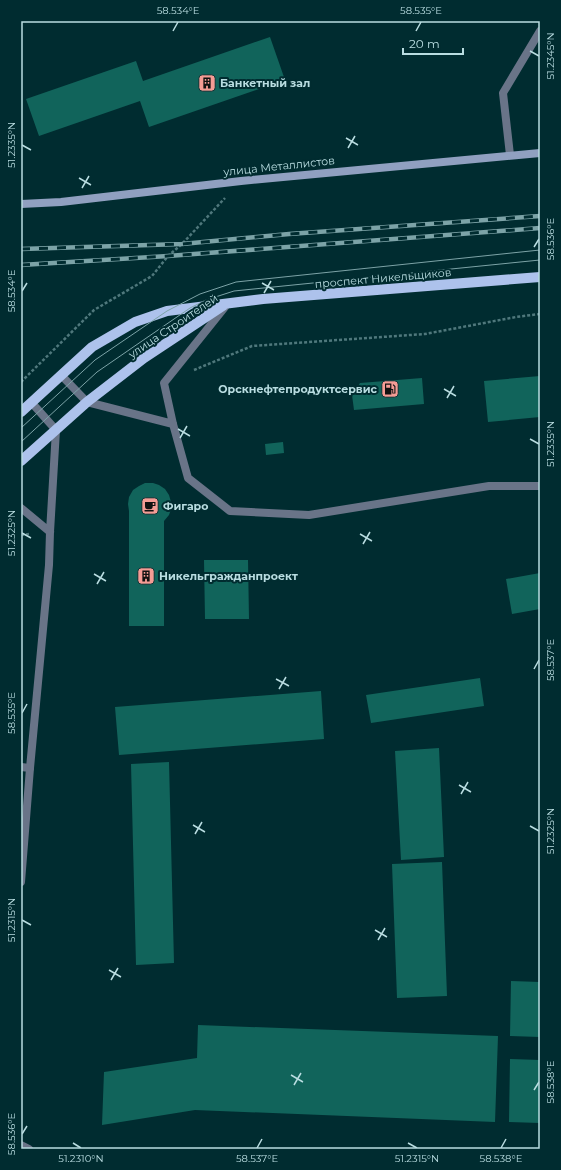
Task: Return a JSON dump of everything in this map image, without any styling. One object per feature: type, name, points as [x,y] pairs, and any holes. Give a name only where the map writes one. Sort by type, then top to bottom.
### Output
[{"type":"main road","name":"улица Металлистов","points":[[21,204],[61,202],[241,181],[540,153]]},
{"type":"main road","name":"проспект Никельщиков","points":[[228,303],[540,277]]},
{"type":"main road","name":"улица Строителей","points":[[21,412],[92,347],[135,322],[167,311],[228,303]]},
{"type":"main road","name":"улица Строителей","points":[[21,461],[88,402],[144,358],[228,303]]},
{"type":"street","points":[[510,155],[503,93],[540,31]]},
{"type":"street","points":[[228,303],[164,383],[173,424],[188,478],[230,510],[309,516],[489,486],[540,486]]},
{"type":"street","points":[[61,375],[88,402],[173,424]]},
{"type":"street","points":[[21,882],[25,768],[49,565],[56,430],[31,402]]},
{"type":"street","points":[[21,508],[50,532]]},
{"type":"street","points":[[21,1145],[29,1149]]},
{"type":"path","points":[[21,382],[94,310],[152,276],[168,256],[182,244],[241,181]]},
{"type":"path","points":[[193,370],[252,346],[425,334],[540,314]]},
{"type":"building","points":[[270,37],[285,80],[149,127],[140,101],[39,136],[26,99],[136,61],[143,81]]},
{"type":"building","points":[[540,376],[540,417],[488,422],[484,381]]},
{"type":"building","name":"Орскнефтепродуктсервис","points":[[422,378],[424,404],[354,410],[352,395],[360,383]]},
{"type":"building","points":[[283,442],[284,453],[266,455],[265,444]]},
{"type":"building","name":"Никельгражданпроект","points":[[145,483],[153,483],[165,489],[171,502],[169,515],[164,521],[164,626],[129,626],[128,504],[129,497],[133,490]]},
{"type":"building","points":[[204,560],[248,560],[249,619],[205,619]]},
{"type":"building","points":[[540,573],[540,609],[512,614],[506,579]]},
{"type":"building","points":[[480,678],[484,706],[371,723],[366,695]]},
{"type":"building","points":[[321,691],[324,739],[119,755],[115,707]]},
{"type":"building","points":[[439,748],[444,857],[401,860],[395,751]]},
{"type":"building","points":[[169,762],[174,963],[136,965],[131,764]]},
{"type":"building","points":[[442,862],[447,996],[397,998],[392,864]]},
{"type":"building","points":[[511,981],[540,982],[540,1037],[510,1036]]},
{"type":"building","points":[[198,1025],[498,1036],[495,1122],[195,1110],[102,1125],[104,1072],[197,1058]]},
{"type":"building","points":[[510,1059],[540,1060],[540,1123],[509,1122]]},
{"type":"tram line","points":[[21,428],[95,360],[167,311],[200,294],[236,282],[540,250]]},
{"type":"tram line","points":[[21,442],[97,372],[190,308],[206,300],[234,291],[540,260]]},
{"type":"railway","points":[[21,249],[182,244],[289,234],[540,216]]},
{"type":"railway","points":[[21,265],[168,256],[540,228]]},
{"type":"place","name":"Банкетный зал","points":[[207,83]]},
{"type":"place","name":"Орскнефтепродуктсервис","points":[[390,389]]},
{"type":"place","name":"Фигаро","points":[[150,506]]},
{"type":"place","name":"Никельгражданпроект","points":[[146,576]]}]
